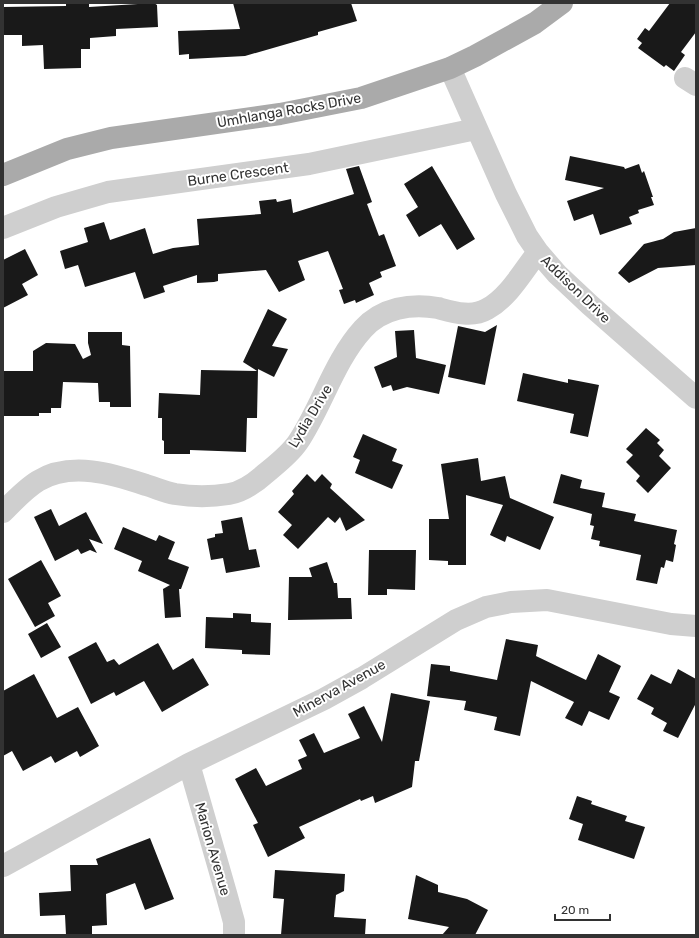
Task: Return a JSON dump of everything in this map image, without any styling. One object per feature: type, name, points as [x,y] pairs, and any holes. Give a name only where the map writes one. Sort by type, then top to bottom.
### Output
[{"type":"main road","name":"Umhlanga Rocks Drive","points":[[3,175],[67,149],[111,138],[326,107],[361,98],[450,68],[535,24],[560,3]]},
{"type":"street","name":"Addison Drive","points":[[450,68],[476,129],[524,229],[538,252],[590,305],[696,398]]},
{"type":"street","name":"Burne Crescent","points":[[3,228],[56,207],[108,192],[309,164],[476,129]]},
{"type":"street","name":"Lydia Drive","points":[[3,512],[19,496],[39,480],[60,473],[86,470],[100,472],[174,494],[202,497],[231,494],[256,482],[297,443],[345,354],[364,327],[380,314],[408,307],[435,308],[460,313],[478,313],[486,310],[498,302],[538,252]]},
{"type":"street","name":"Minerva Avenue","points":[[3,866],[189,764],[324,699],[362,678],[456,620],[486,607],[511,602],[547,600],[671,624],[696,626]]},
{"type":"street","name":"Marion Avenue","points":[[189,764],[234,922],[234,935]]},
{"type":"building","points":[[66,3],[89,3],[89,7],[154,3],[157,5],[158,27],[116,29],[116,36],[90,38],[90,49],[81,49],[81,68],[44,69],[43,45],[22,46],[22,35],[3,35],[3,7],[66,6]]},
{"type":"building","points":[[233,3],[351,3],[357,21],[318,32],[318,35],[245,56],[189,59],[189,54],[179,55],[178,31],[240,29]]},
{"type":"building","points":[[670,3],[696,3],[696,32],[681,52],[685,55],[674,71],[666,65],[664,67],[638,48],[642,43],[637,39],[645,28],[649,31]]},
{"type":"building","points":[[570,156],[624,167],[625,169],[639,164],[642,173],[644,171],[653,197],[651,197],[654,205],[638,210],[639,213],[629,217],[632,224],[600,235],[593,214],[574,221],[567,201],[604,188],[565,180]]},
{"type":"building","points":[[359,166],[372,202],[367,204],[379,236],[384,234],[396,266],[380,272],[382,277],[369,283],[374,295],[356,303],[355,300],[344,304],[339,290],[343,289],[328,251],[298,261],[305,280],[279,292],[266,270],[218,274],[218,281],[214,282],[197,283],[197,275],[163,286],[165,292],[144,299],[135,272],[85,287],[78,265],[65,269],[60,251],[88,242],[84,228],[104,222],[110,240],[145,228],[153,254],[173,248],[199,245],[197,219],[261,214],[259,201],[276,199],[277,202],[291,199],[293,213],[354,194],[346,169]]},
{"type":"building","points":[[432,166],[475,239],[457,250],[441,224],[419,237],[406,215],[418,207],[404,184]]},
{"type":"building","points":[[696,228],[696,265],[658,268],[629,283],[618,273],[644,244],[663,239],[674,232]]},
{"type":"building","points":[[25,249],[38,275],[22,284],[28,295],[3,308],[3,260]]},
{"type":"building","points":[[268,309],[287,319],[272,346],[288,349],[274,377],[258,369],[257,418],[247,418],[246,452],[190,450],[190,454],[164,454],[164,441],[162,440],[162,418],[158,418],[159,393],[200,395],[201,370],[257,371],[243,362]]},
{"type":"building","points":[[497,325],[485,385],[448,377],[458,326],[485,332]]},
{"type":"building","points":[[414,330],[416,358],[446,365],[439,394],[407,387],[393,391],[391,385],[382,388],[374,367],[397,357],[395,331]]},
{"type":"building","points":[[88,332],[122,332],[122,345],[130,346],[131,407],[110,407],[110,402],[99,402],[98,383],[63,382],[61,408],[51,408],[51,413],[39,413],[39,416],[3,416],[3,371],[33,371],[33,351],[46,343],[75,344],[83,359],[91,355],[88,343]]},
{"type":"building","points":[[523,373],[568,383],[568,379],[599,385],[588,437],[570,433],[574,414],[517,401]]},
{"type":"building","points":[[646,428],[660,440],[657,443],[664,450],[659,456],[671,468],[648,493],[636,481],[640,476],[626,462],[633,455],[626,449]]},
{"type":"building","points":[[363,434],[397,449],[392,461],[403,465],[392,489],[355,473],[360,460],[353,457]]},
{"type":"building","points":[[478,458],[481,481],[505,476],[510,498],[554,517],[540,550],[507,536],[505,542],[490,535],[503,505],[466,495],[466,565],[448,565],[448,561],[429,560],[429,519],[449,519],[441,464]]},
{"type":"building","points":[[307,474],[315,482],[322,474],[332,484],[330,488],[365,520],[346,531],[340,517],[335,523],[328,517],[298,549],[283,535],[292,525],[278,512],[294,494],[292,491]]},
{"type":"building","points":[[561,474],[582,480],[580,488],[605,493],[602,507],[636,514],[634,521],[677,530],[674,544],[676,545],[673,562],[666,560],[664,568],[661,567],[657,584],[636,580],[641,555],[599,546],[600,541],[591,539],[594,526],[590,525],[592,514],[553,503]]},
{"type":"building","points":[[51,509],[59,526],[86,512],[103,544],[89,539],[97,553],[90,550],[81,554],[78,549],[55,561],[34,517]]},
{"type":"building","points":[[242,517],[249,550],[256,549],[260,567],[226,573],[223,558],[211,560],[207,539],[215,537],[215,534],[223,533],[221,521]]},
{"type":"building","points":[[123,527],[156,541],[159,535],[175,542],[168,559],[189,567],[181,589],[179,589],[181,617],[165,618],[163,589],[170,585],[138,571],[142,561],[114,549]]},
{"type":"building","points":[[369,550],[416,550],[415,590],[387,589],[387,595],[368,595]]},
{"type":"building","points":[[41,560],[61,596],[48,603],[55,616],[35,627],[8,579]]},
{"type":"building","points":[[327,562],[334,583],[337,583],[338,598],[351,598],[352,619],[288,620],[289,577],[312,577],[309,568]]},
{"type":"building","points":[[233,613],[251,614],[251,622],[271,623],[270,655],[242,654],[242,650],[205,648],[206,617],[233,618]]},
{"type":"building","points":[[47,623],[61,647],[41,658],[28,634]]},
{"type":"building","points":[[506,639],[538,645],[536,656],[586,680],[598,654],[621,666],[609,692],[620,697],[609,720],[589,711],[582,726],[565,718],[574,702],[531,681],[520,736],[494,730],[497,717],[464,710],[466,701],[427,696],[431,664],[450,666],[450,671],[497,680]]},
{"type":"building","points":[[96,642],[107,662],[114,659],[119,665],[158,643],[173,670],[193,658],[209,685],[162,712],[144,681],[116,696],[114,692],[91,704],[68,657]]},
{"type":"building","points":[[678,669],[696,679],[696,703],[678,738],[663,731],[667,723],[651,714],[654,708],[637,699],[651,674],[671,684]]},
{"type":"building","points":[[34,674],[57,718],[78,707],[99,746],[80,757],[77,751],[55,763],[51,756],[23,771],[12,751],[3,756],[3,691]]},
{"type":"building","points":[[391,693],[430,701],[419,761],[415,761],[412,787],[375,803],[373,796],[361,801],[360,799],[299,827],[305,838],[268,857],[253,825],[258,823],[235,779],[256,768],[266,786],[302,769],[298,760],[307,756],[299,740],[314,733],[324,753],[360,738],[348,714],[364,706],[382,742]]},
{"type":"building","points":[[577,796],[592,801],[591,804],[627,816],[625,821],[645,827],[634,859],[578,840],[583,824],[569,819]]},
{"type":"building","points":[[150,838],[174,899],[145,910],[135,883],[106,894],[107,925],[92,926],[92,935],[66,935],[65,915],[40,916],[39,893],[71,891],[70,865],[98,865],[96,859]]},
{"type":"building","points":[[275,870],[345,874],[344,891],[336,895],[334,917],[366,919],[365,935],[281,935],[284,899],[273,898]]},
{"type":"building","points":[[416,875],[438,885],[438,892],[467,899],[488,910],[475,935],[442,935],[449,927],[408,919]]}]
